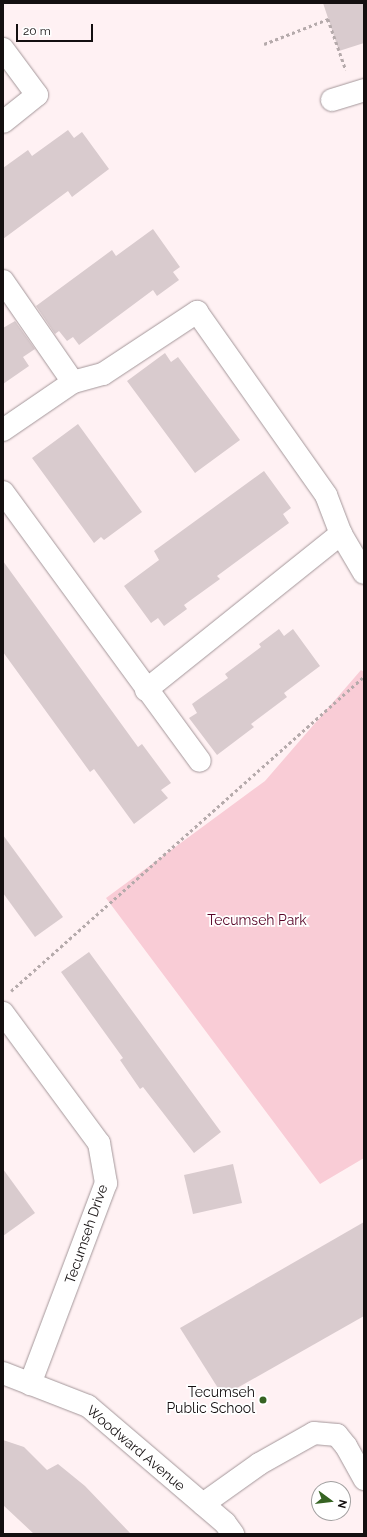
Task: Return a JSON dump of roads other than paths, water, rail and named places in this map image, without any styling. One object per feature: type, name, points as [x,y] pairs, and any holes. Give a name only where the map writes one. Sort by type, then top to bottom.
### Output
[{"type":"street","points":[[3,49],[37,95],[3,122]]},
{"type":"street","points":[[332,100],[359,92]]},
{"type":"street","points":[[3,281],[73,382]]},
{"type":"street","points":[[3,430],[73,382],[103,374],[197,312],[326,495],[341,534],[364,573]]},
{"type":"street","points":[[3,492],[146,690],[200,761]]},
{"type":"street","points":[[146,690],[341,534]]},
{"type":"street","name":"Tecumseh Drive","points":[[3,1013],[99,1143],[106,1183],[30,1384]]},
{"type":"street","name":"Woodward Avenue","points":[[3,1373],[88,1406],[203,1504],[233,1534]]},
{"type":"street","points":[[203,1504],[259,1464],[314,1433],[337,1435],[346,1446],[364,1479]]},
{"type":"place","name":"Tecumseh Public School","points":[[263,1400]]},
{"type":"park label","name":"Tecumseh Park","points":[[257,920]]}]
